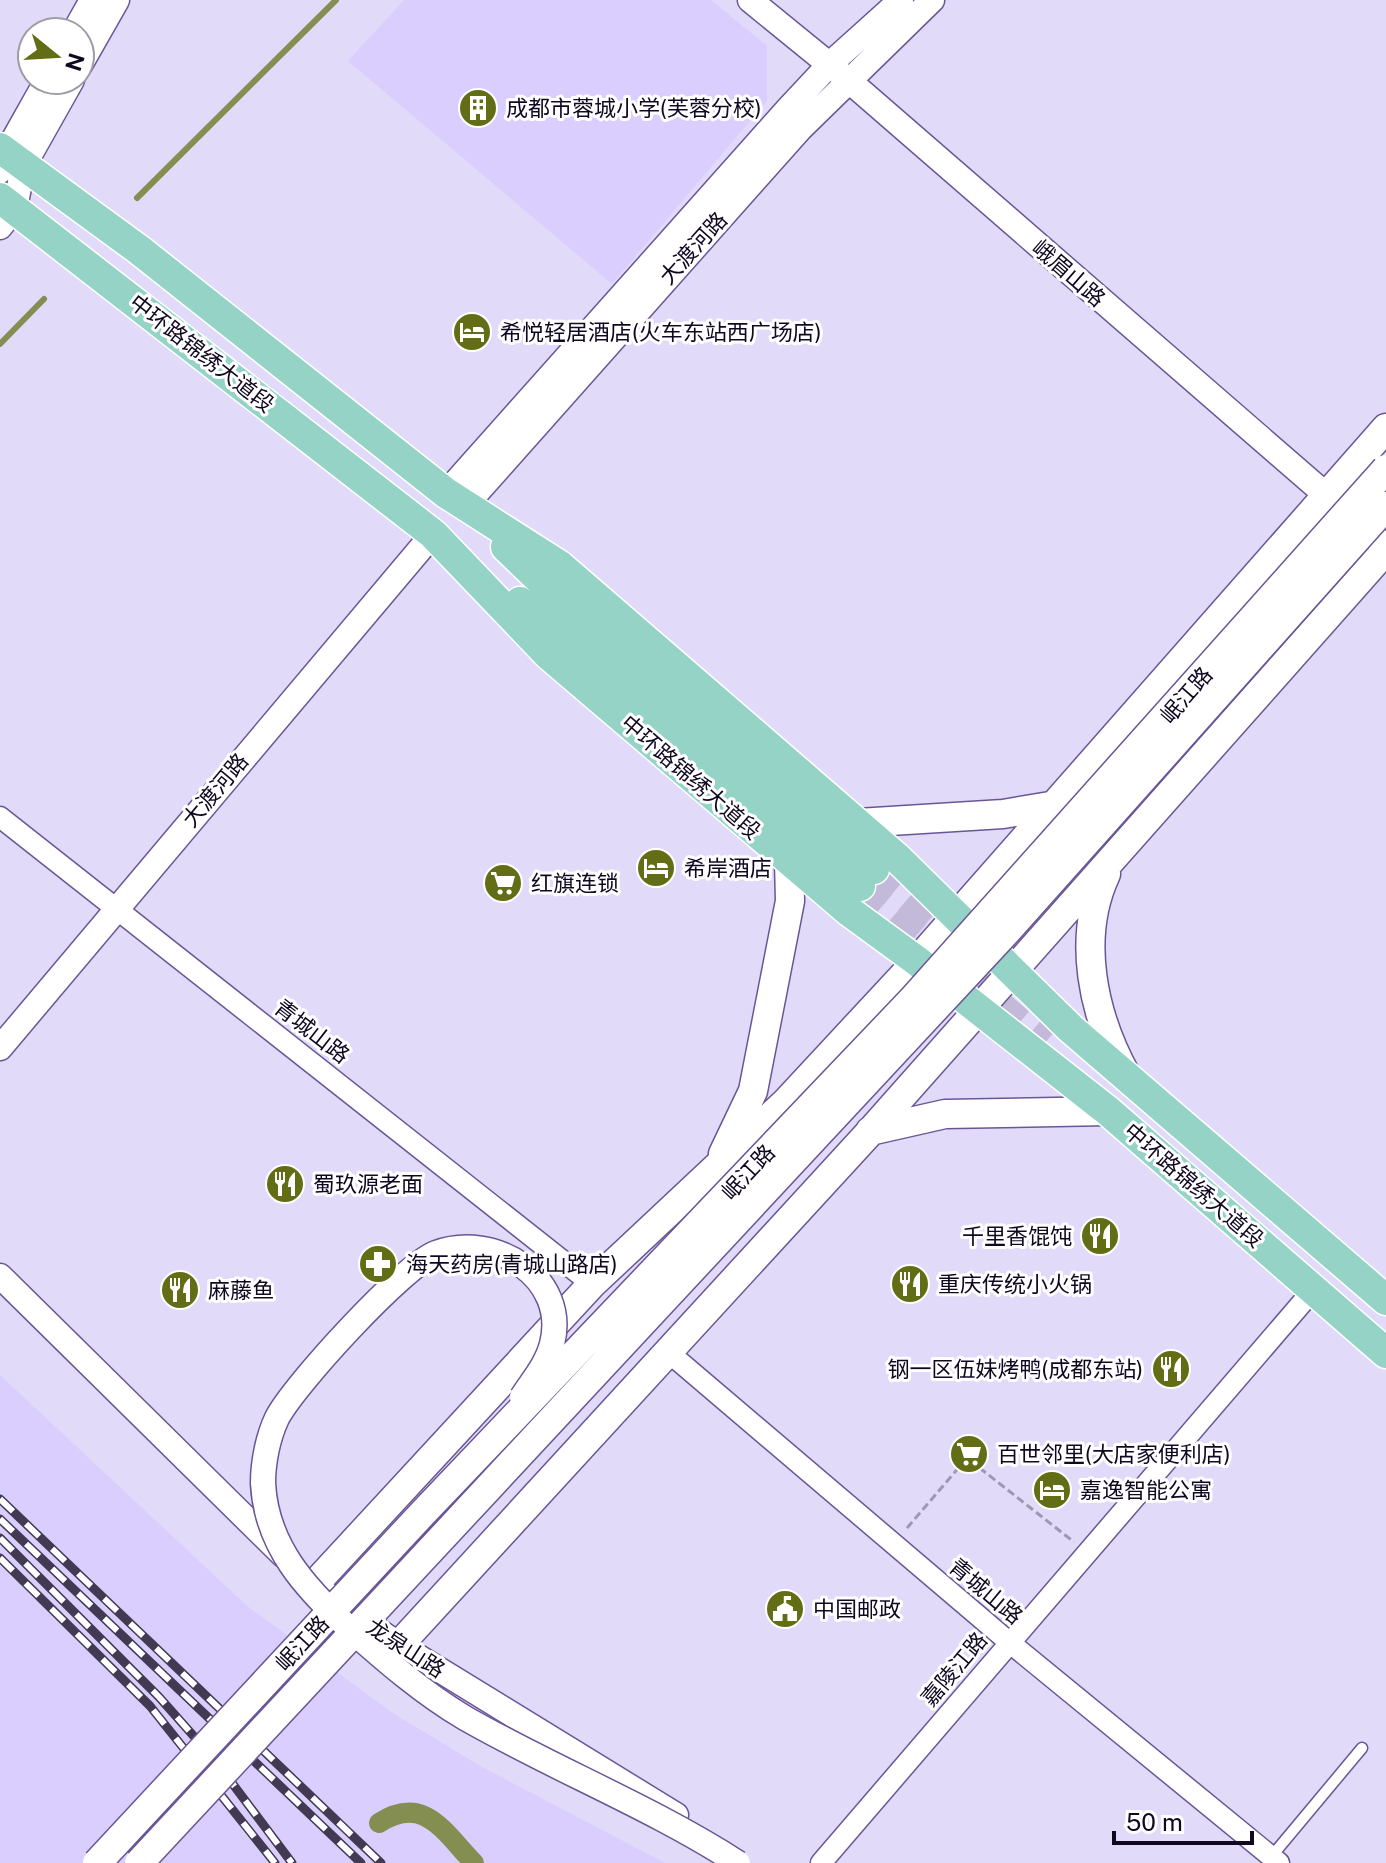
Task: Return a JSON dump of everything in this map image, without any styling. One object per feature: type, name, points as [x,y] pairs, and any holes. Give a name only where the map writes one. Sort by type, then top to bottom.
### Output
[{"type":"main road","name":"中环路锦绣大道段","points":[[7,160],[138,249],[456,500],[560,566],[858,823],[1070,1028],[1386,1300]]},
{"type":"main road","name":"中环路锦绣大道段","points":[[5,211],[433,534],[549,655],[850,912],[979,1008],[1108,1111],[1386,1353]]},
{"type":"main road","name":"岷江路","points":[[314,1585],[592,1284],[786,1102],[917,961],[1386,428]]},
{"type":"main road","name":"岷江路","points":[[97,1863],[493,1440],[912,1000],[1386,469]]},
{"type":"main road","points":[[433,534],[867,877],[456,500]]},
{"type":"main road","name":"岷江路","points":[[139,1863],[996,942],[1386,506]]},
{"type":"main road","points":[[399,1645],[870,1132],[1386,548]]},
{"type":"main road","points":[[858,823],[1003,814],[1056,805]]},
{"type":"main road","points":[[1118,849],[1091,916],[1096,1008],[1108,1042],[1129,1079]]},
{"type":"main road","points":[[715,1171],[753,1091],[790,901],[789,861]]},
{"type":"main road","points":[[870,1132],[945,1114],[1108,1111]]},
{"type":"street","points":[[96,37],[117,0]]},
{"type":"street","name":"峨眉山路","points":[[750,0],[838,72],[1386,548]]},
{"type":"street","name":"大渡河路","points":[[456,500],[901,0]]},
{"type":"street","name":"大渡河路","points":[[838,72],[932,0]]},
{"type":"street","points":[[5,211],[7,160],[39,96]]},
{"type":"street","points":[[7,160],[59,96]]},
{"type":"street","name":"大渡河路","points":[[0,1048],[433,534]]},
{"type":"street","name":"青城山路","points":[[0,817],[592,1284]]},
{"type":"street","points":[[493,1440],[544,1364],[552,1342],[553,1308],[541,1286],[521,1263],[501,1251],[473,1245],[434,1253],[397,1283],[306,1377],[277,1419],[267,1448],[263,1482],[269,1519],[280,1550],[313,1596],[426,1692],[465,1718],[691,1833],[738,1863]]},
{"type":"street","name":"龙泉山路","points":[[0,1276],[314,1585],[399,1645],[753,1863]]},
{"type":"street","name":"嘉陵江路","points":[[821,1863],[1314,1289]]},
{"type":"street","name":"青城山路","points":[[667,1351],[1009,1642],[1275,1860]]},
{"type":"lane","points":[[1275,1860],[1362,1748]]},
{"type":"path","points":[[893,1544],[967,1458],[1086,1552]]},
{"type":"shaded area","points":[[404,0],[711,0],[767,46],[767,101],[612,284],[348,61]]},
{"type":"shaded area","points":[[0,1375],[246,1605],[391,1712],[482,1767],[665,1863],[0,1863]]},
{"type":"waterway","points":[[137,198],[336,0]]},
{"type":"waterway","points":[[0,344],[44,299]]},
{"type":"waterway","points":[[379,1823],[395,1815],[421,1814],[442,1829],[474,1863]]},
{"type":"tunnel","points":[[874,869],[966,948]]},
{"type":"tunnel","points":[[860,886],[1044,1044]]},
{"type":"railway","points":[[0,1499],[381,1863]]},
{"type":"railway","points":[[0,1519],[361,1863]]},
{"type":"railway","points":[[0,1538],[159,1697],[214,1759],[292,1863]]},
{"type":"railway","points":[[0,1558],[150,1706],[275,1863]]},
{"type":"place","name":"成都市蓉城小学(芙蓉分校)","points":[[478,108]]},
{"type":"place","name":"希悦轻居酒店(火车东站西广场店)","points":[[472,332]]},
{"type":"place","name":"希岸酒店","points":[[656,868]]},
{"type":"place","name":"红旗连锁","points":[[503,883]]},
{"type":"place","name":"蜀玖源老面","points":[[285,1184]]},
{"type":"place","name":"千里香馄饨","points":[[1100,1236]]},
{"type":"place","name":"海天药房(青城山路店)","points":[[378,1264]]},
{"type":"place","name":"重庆传统小火锅","points":[[910,1284]]},
{"type":"place","name":"麻藤鱼","points":[[180,1290]]},
{"type":"place","name":"钢一区伍妹烤鸭(成都东站)","points":[[1171,1369]]},
{"type":"place","name":"百世邻里(大店家便利店)","points":[[969,1454]]},
{"type":"place","name":"嘉逸智能公寓","points":[[1052,1490]]},
{"type":"place","name":"中国邮政","points":[[785,1609]]}]
